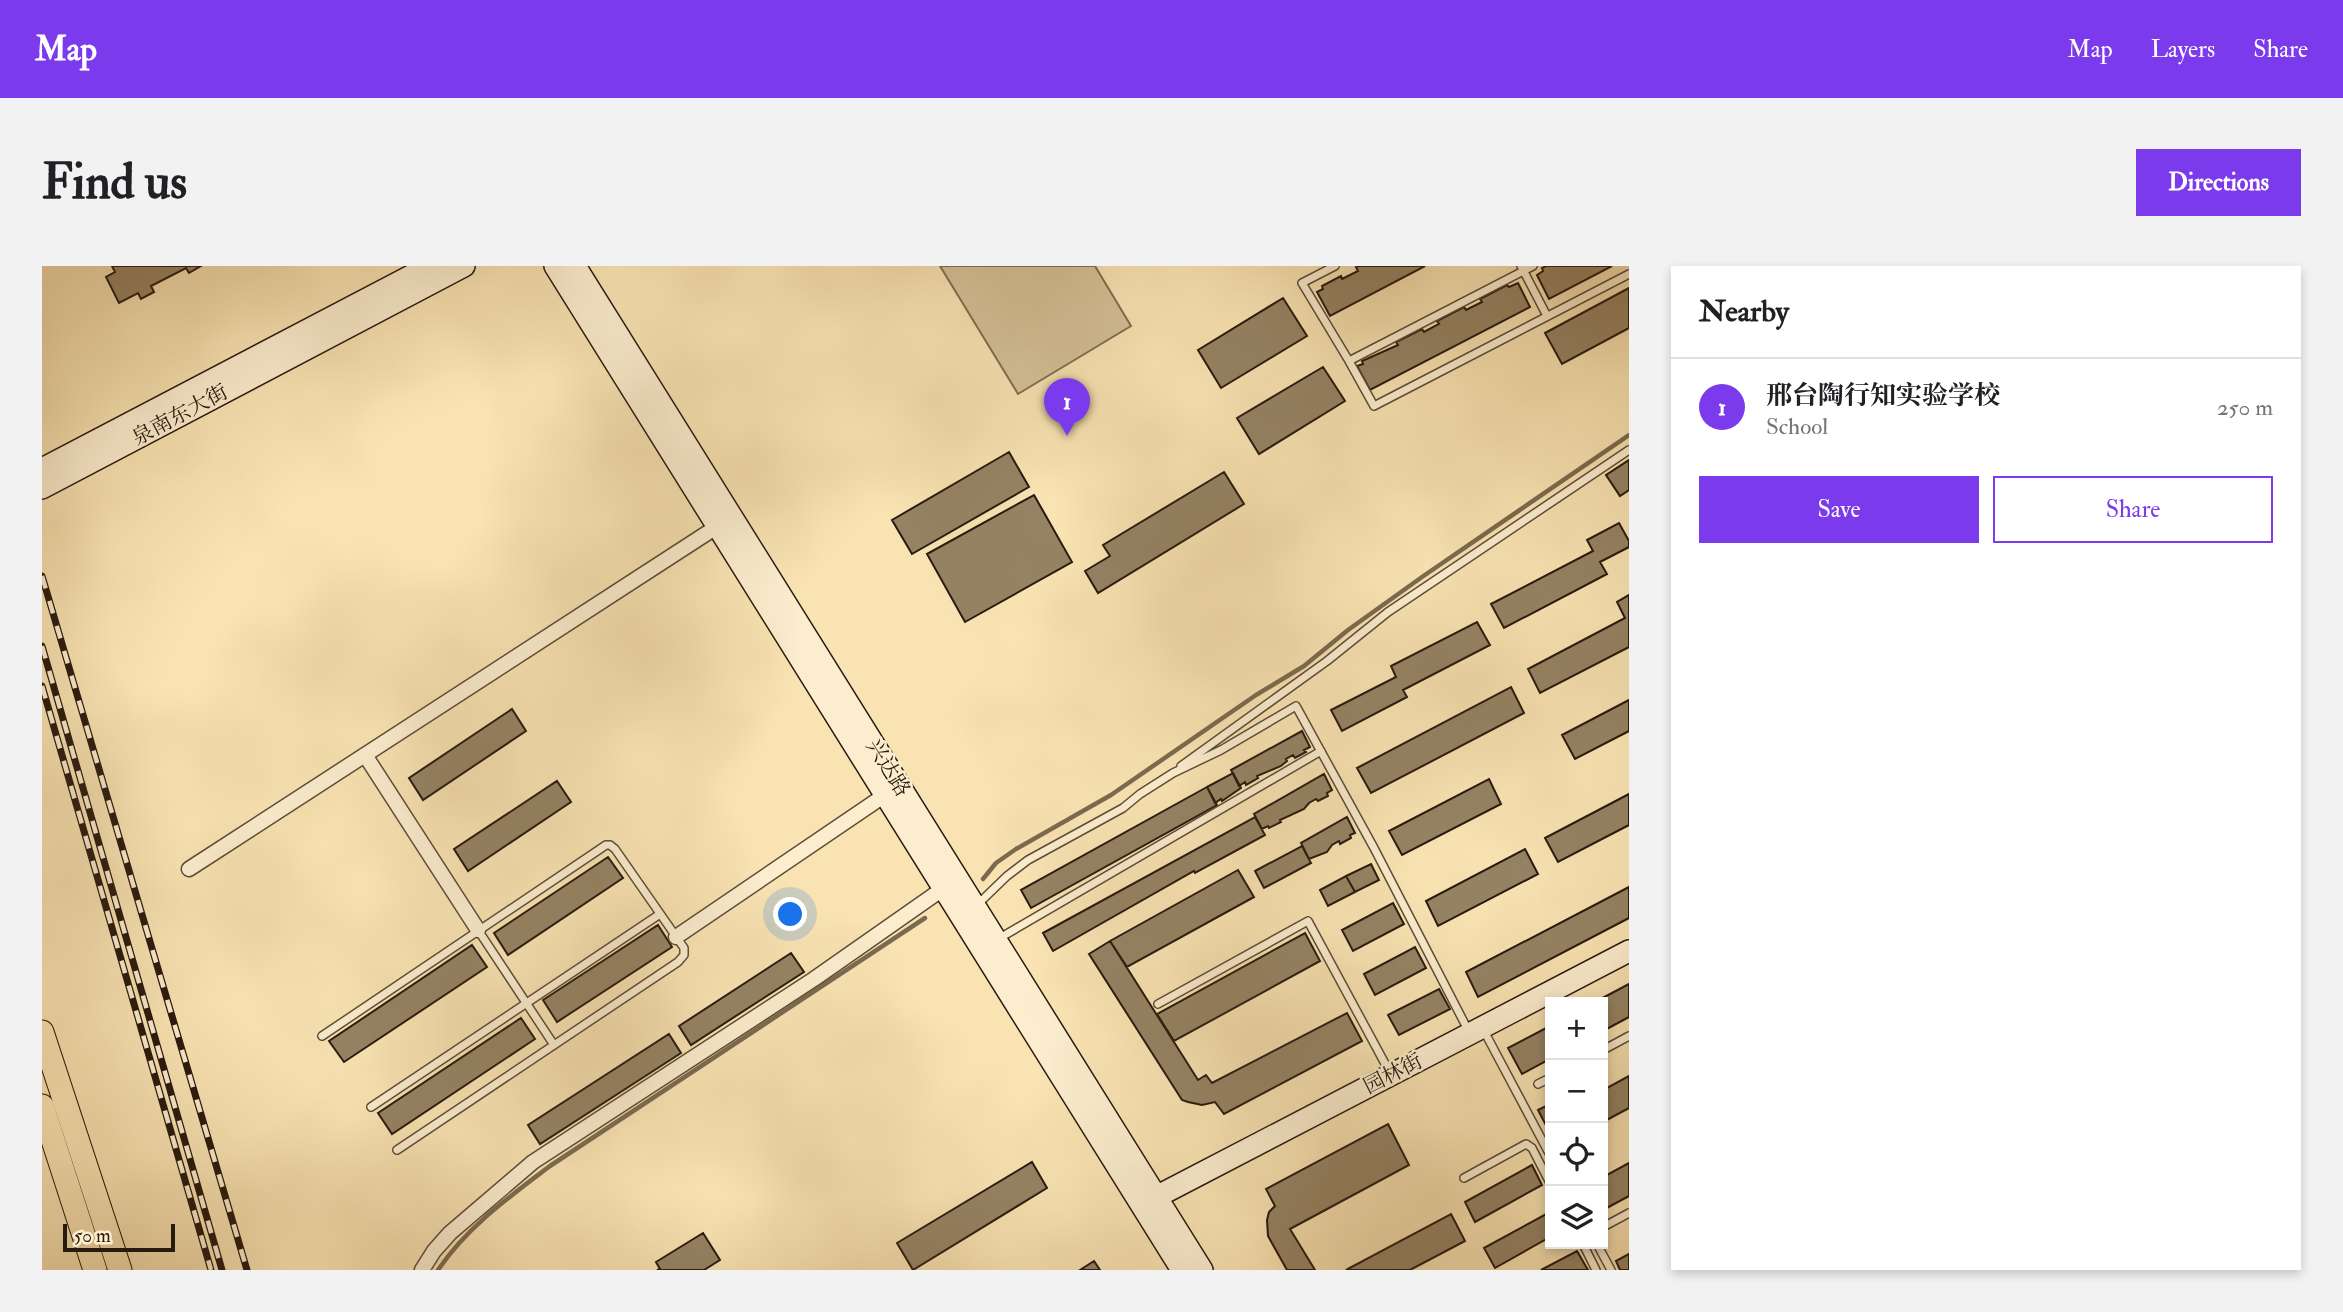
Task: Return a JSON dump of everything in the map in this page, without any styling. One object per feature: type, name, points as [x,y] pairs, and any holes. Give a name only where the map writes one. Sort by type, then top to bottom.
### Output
[{"type":"main road","points":[[315,335],[430,266]]},
{"type":"main road","points":[[315,335],[464,266]]},
{"type":"main road","name":"兴达路","points":[[555,266],[1182,1270]]},
{"type":"main road","name":"兴达路","points":[[575,266],[1202,1270]]},
{"type":"main road","name":"泉南东大街","points":[[42,469],[315,335]]},
{"type":"main road","name":"泉南东大街","points":[[42,488],[315,335]]},
{"type":"main road","name":"园林街","points":[[1156,1197],[1629,951]]},
{"type":"main road","points":[[42,1032],[120,1270]]},
{"type":"main road","points":[[42,1106],[95,1270]]},
{"type":"street","points":[[189,869],[718,527]]},
{"type":"street","points":[[365,755],[478,930]]},
{"type":"street","points":[[676,937],[885,794]]},
{"type":"street","points":[[422,1270],[450,1233],[533,1162],[814,979],[944,888]]},
{"type":"lane","points":[[1335,266],[1302,283],[1374,406],[1629,274]]},
{"type":"lane","points":[[1349,361],[1522,268],[1533,266]]},
{"type":"lane","points":[[1522,268],[1547,316]]},
{"type":"lane","points":[[975,908],[1007,876],[1028,860],[1123,808],[1198,751],[1327,661],[1388,612],[1629,450]]},
{"type":"lane","points":[[1167,777],[1221,750],[1296,706],[1476,1031],[1545,1147]]},
{"type":"lane","points":[[996,941],[1321,751]]},
{"type":"lane","points":[[322,1036],[606,845],[615,849],[684,948],[684,955],[678,962],[397,1150]]},
{"type":"lane","points":[[371,1107],[660,914]]},
{"type":"lane","points":[[1158,1004],[1308,921],[1391,1075]]},
{"type":"lane","points":[[478,930],[554,1045]]},
{"type":"lane","points":[[1608,1047],[1629,1036]]},
{"type":"lane","points":[[1538,1084],[1545,1080]]},
{"type":"lane","points":[[1464,1178],[1526,1144],[1532,1148],[1545,1173]]},
{"type":"lane","points":[[1608,1224],[1629,1213]]},
{"type":"lane","points":[[1586,1249],[1596,1270]]},
{"type":"lane","points":[[1600,1249],[1611,1270]]},
{"type":"shaded area","points":[[940,266],[1095,266],[1131,326],[1018,394]]},
{"type":"building","points":[[112,266],[201,266],[189,273],[186,268],[151,286],[154,292],[141,299],[138,293],[119,303],[106,277],[115,272]]},
{"type":"building","points":[[1425,266],[1330,316],[1317,292],[1323,289],[1322,286],[1341,276],[1342,279],[1358,271],[1356,267]]},
{"type":"building","points":[[1546,266],[1612,266],[1549,299],[1537,275]]},
{"type":"building","points":[[1518,283],[1530,307],[1370,390],[1357,366],[1363,364],[1362,361],[1398,345],[1396,342],[1422,329],[1424,332],[1439,324],[1437,321],[1464,307],[1466,310],[1482,302],[1480,299],[1507,285],[1509,287]]},
{"type":"building","points":[[1629,288],[1629,328],[1562,364],[1545,333]]},
{"type":"building","points":[[1283,298],[1307,336],[1221,388],[1198,350]]},
{"type":"building","points":[[1323,367],[1345,401],[1259,454],[1237,418]]},
{"type":"building","points":[[1009,452],[1029,487],[912,554],[892,520]]},
{"type":"building","points":[[1629,460],[1629,490],[1620,496],[1606,475]]},
{"type":"building","points":[[1224,472],[1244,504],[1098,593],[1085,571],[1110,556],[1103,545]]},
{"type":"building","points":[[1034,495],[1072,562],[965,622],[927,554]]},
{"type":"building","points":[[1619,523],[1629,541],[1629,547],[1600,562],[1607,574],[1504,628],[1491,604],[1593,551],[1587,540]]},
{"type":"building","points":[[1629,595],[1629,647],[1540,693],[1528,669],[1625,618],[1617,602]]},
{"type":"building","points":[[1477,622],[1490,645],[1403,690],[1407,697],[1342,731],[1331,710],[1396,677],[1391,666]]},
{"type":"building","points":[[1511,687],[1524,713],[1371,793],[1357,768]]},
{"type":"building","points":[[1629,700],[1629,731],[1575,759],[1562,735]]},
{"type":"building","points":[[512,709],[526,731],[423,800],[409,778]]},
{"type":"building","points":[[1302,731],[1310,747],[1304,750],[1306,752],[1295,758],[1293,755],[1281,766],[1257,776],[1258,778],[1246,785],[1245,782],[1239,786],[1231,770]]},
{"type":"building","points":[[1233,773],[1241,788],[1215,803],[1207,787]]},
{"type":"building","points":[[1324,774],[1332,790],[1327,793],[1328,796],[1318,801],[1316,799],[1304,809],[1280,820],[1281,822],[1262,829],[1254,814]]},
{"type":"building","points":[[1489,779],[1501,804],[1402,855],[1389,831]]},
{"type":"building","points":[[557,781],[571,802],[468,871],[454,849]]},
{"type":"building","points":[[1207,787],[1217,805],[1031,908],[1021,890]]},
{"type":"building","points":[[1629,794],[1629,825],[1558,862],[1545,838]]},
{"type":"building","points":[[1255,817],[1265,835],[1195,873],[1194,871],[1053,951],[1043,933]]},
{"type":"building","points":[[1347,817],[1355,833],[1350,835],[1351,838],[1340,844],[1339,841],[1327,852],[1309,859],[1301,843]]},
{"type":"building","points":[[1302,846],[1311,863],[1264,888],[1255,871]]},
{"type":"building","points":[[1525,849],[1538,874],[1438,926],[1426,901]]},
{"type":"building","points":[[608,857],[623,878],[508,955],[494,933]]},
{"type":"building","points":[[1371,864],[1379,880],[1355,892],[1346,876]]},
{"type":"building","points":[[1238,870],[1254,897],[1127,967],[1110,941]]},
{"type":"building","points":[[1346,876],[1355,892],[1328,906],[1320,890]]},
{"type":"building","points":[[1629,887],[1629,918],[1478,997],[1466,972]]},
{"type":"building","points":[[1393,903],[1404,924],[1353,951],[1342,930]]},
{"type":"building","points":[[658,925],[672,947],[557,1022],[543,1000]]},
{"type":"building","points":[[1305,933],[1320,961],[1174,1041],[1157,1014]]},
{"type":"building","points":[[1110,941],[1198,1080],[1206,1075],[1212,1083],[1347,1013],[1362,1041],[1224,1114],[1215,1102],[1202,1105],[1182,1100],[1089,954]]},
{"type":"building","points":[[472,945],[487,967],[344,1062],[329,1041]]},
{"type":"building","points":[[1415,947],[1426,968],[1375,995],[1364,974]]},
{"type":"building","points":[[791,953],[804,972],[691,1045],[679,1026]]},
{"type":"building","points":[[1629,984],[1629,1017],[1608,1028],[1608,997],[1604,997]]},
{"type":"building","points":[[1439,989],[1450,1009],[1399,1035],[1388,1015]]},
{"type":"building","points":[[521,1018],[535,1039],[392,1134],[378,1113]]},
{"type":"building","points":[[1545,1029],[1545,1062],[1522,1074],[1508,1048]]},
{"type":"building","points":[[669,1034],[681,1053],[540,1144],[528,1125]]},
{"type":"building","points":[[1629,1076],[1629,1108],[1608,1119],[1608,1087]]},
{"type":"building","points":[[1545,1106],[1545,1123],[1538,1110]]},
{"type":"building","points":[[1388,1124],[1409,1165],[1290,1229],[1315,1270],[1287,1270],[1268,1236],[1267,1220],[1269,1212],[1275,1206],[1266,1189]]},
{"type":"building","points":[[1032,1162],[1047,1188],[913,1270],[897,1243]]},
{"type":"building","points":[[1629,1163],[1629,1196],[1608,1207],[1608,1186],[1608,1174]]},
{"type":"building","points":[[1532,1165],[1542,1185],[1475,1222],[1465,1202]]},
{"type":"building","points":[[1451,1214],[1465,1241],[1410,1270],[1346,1270]]},
{"type":"building","points":[[1545,1215],[1545,1240],[1495,1268],[1484,1248]]},
{"type":"building","points":[[703,1233],[720,1260],[704,1270],[657,1270],[660,1269],[656,1262]]},
{"type":"building","points":[[1577,1251],[1588,1270],[1541,1270]]},
{"type":"building","points":[[1629,1254],[1629,1270],[1620,1270],[1616,1261]]},
{"type":"building","points":[[1094,1261],[1100,1270],[1080,1270]]},
{"type":"waterway","points":[[983,879],[996,863],[1016,849],[1111,795],[1256,695],[1304,666],[1348,630],[1422,577],[1629,435]]},
{"type":"waterway","points":[[438,1270],[475,1226],[550,1166],[925,918]]},
{"type":"railway","points":[[42,576],[247,1270]]},
{"type":"railway","points":[[42,646],[222,1270]]},
{"type":"railway","points":[[42,686],[211,1270]]},
{"type":"place","name":"邢台陶行知实验学校","points":[[1067,436]]}]
